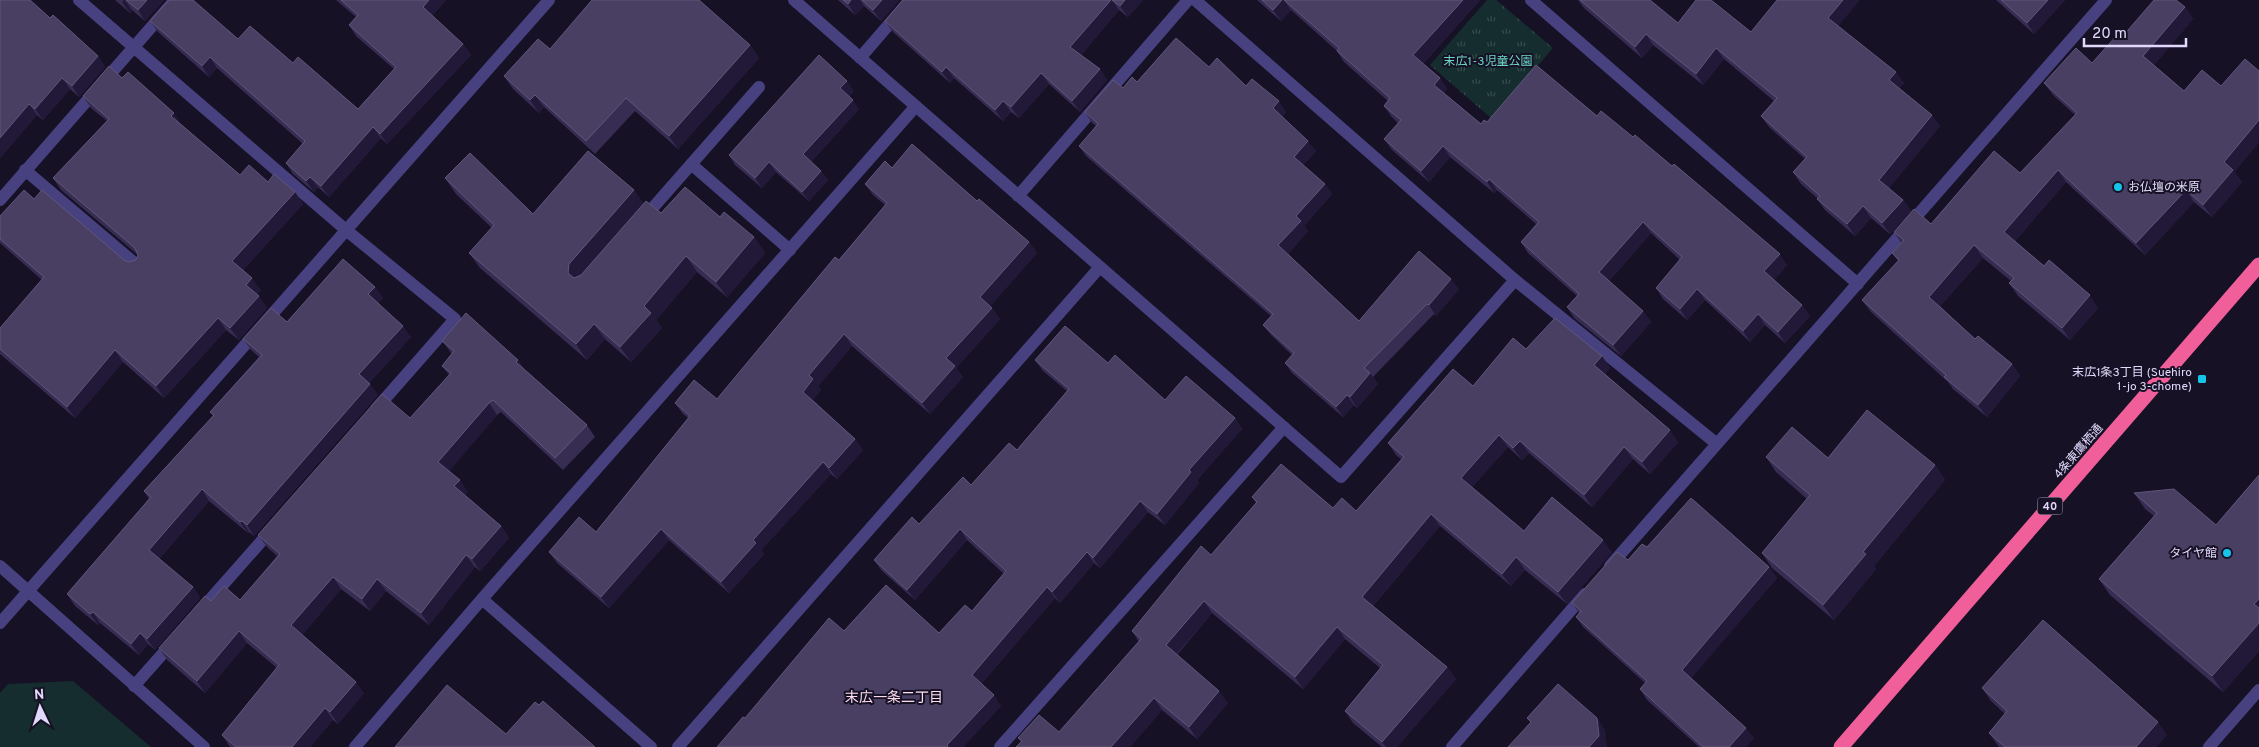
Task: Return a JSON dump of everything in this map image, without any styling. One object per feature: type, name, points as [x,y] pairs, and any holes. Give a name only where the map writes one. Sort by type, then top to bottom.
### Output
[{"type":"highway","name":"4条東鷹栖通","points":[[1841,747],[2259,265]]},
{"type":"street","points":[[79,0],[346,230],[455,319],[370,417]]},
{"type":"street","points":[[0,200],[175,0]]},
{"type":"street","points":[[0,623],[549,0]]},
{"type":"street","points":[[794,0],[1341,477],[1515,280]]},
{"type":"street","points":[[860,58],[910,0]]},
{"type":"street","points":[[1018,196],[1188,0]]},
{"type":"street","points":[[1195,0],[1515,280],[1716,444]]},
{"type":"street","points":[[1531,0],[1858,284]]},
{"type":"street","points":[[1452,747],[2106,0]]},
{"type":"street","points":[[636,228],[759,87]]},
{"type":"street","points":[[356,747],[482,599],[916,106]]},
{"type":"street","points":[[691,164],[790,250]]},
{"type":"street","points":[[26,170],[138,266]]},
{"type":"street","points":[[678,747],[1100,267]]},
{"type":"street","points":[[1000,747],[1284,427]]},
{"type":"street","points":[[193,619],[278,522]]},
{"type":"street","points":[[0,566],[27,592],[204,747]]},
{"type":"street","points":[[482,599],[651,747]]},
{"type":"street","points":[[134,686],[180,634]]},
{"type":"street","points":[[2209,747],[2259,690]]},
{"type":"green space","name":"末広1-3児童公園","points":[[1487,0],[1496,0],[1553,48],[1492,119],[1430,65]]},
{"type":"green space","points":[[73,681],[151,747],[0,747],[0,693],[8,684]]},
{"type":"building","points":[[0,0],[30,0],[50,18],[53,15],[98,56],[72,86],[62,78],[35,109],[29,104],[0,138]]},
{"type":"building","points":[[126,0],[147,0],[138,10]]},
{"type":"building","points":[[169,0],[193,0],[238,39],[250,26],[293,63],[298,57],[358,109],[396,67],[349,25],[358,15],[341,0],[429,0],[423,7],[463,44],[380,134],[373,127],[321,186],[310,177],[306,181],[286,163],[305,141],[210,57],[202,66],[150,21]]},
{"type":"building","points":[[592,0],[699,0],[750,45],[669,136],[626,98],[586,141],[535,95],[530,100],[504,76],[538,39],[550,49]]},
{"type":"building","points":[[843,0],[851,0],[848,4]]},
{"type":"building","points":[[862,0],[882,0],[873,10]]},
{"type":"building","points":[[903,0],[1111,0],[1070,47],[1100,69],[1072,101],[1041,73],[1011,107],[1003,101],[995,110],[946,67],[942,72],[885,21]]},
{"type":"building","points":[[1112,0],[1125,0],[1120,6]]},
{"type":"building","points":[[1262,0],[1282,0],[1273,10]]},
{"type":"building","points":[[1284,0],[1463,0],[1413,55],[1440,78],[1434,85],[1481,124],[1484,120],[1487,122],[1536,65],[1597,116],[1601,111],[1633,137],[1635,135],[1672,166],[1674,164],[1780,254],[1764,271],[1802,305],[1778,332],[1758,314],[1743,331],[1697,289],[1680,309],[1656,288],[1682,257],[1643,222],[1599,272],[1643,311],[1613,345],[1567,307],[1579,294],[1521,242],[1539,222],[1489,179],[1487,182],[1443,146],[1421,171],[1384,139],[1401,120],[1384,106],[1390,98],[1337,51],[1339,48]]},
{"type":"building","points":[[1580,0],[1650,0],[1678,23],[1696,0],[1711,0],[1751,32],[1777,0],[1843,0],[1828,18],[1896,72],[1889,80],[1932,115],[1879,180],[1903,200],[1882,223],[1863,206],[1847,224],[1817,199],[1820,196],[1793,172],[1807,157],[1761,116],[1777,98],[1716,48],[1696,74],[1646,34],[1635,47]]},
{"type":"building","points":[[2001,0],[2048,0],[2027,23]]},
{"type":"building","points":[[2154,0],[2176,0],[2185,7],[2143,56],[2184,91],[2202,70],[2221,86],[2245,59],[2259,71],[2259,120],[2224,162],[2233,170],[2203,205],[2186,190],[2136,243],[2058,170],[2004,232],[2044,266],[2049,260],[2090,295],[2062,328],[2009,283],[2014,278],[1974,245],[1929,297],[1975,339],[1978,336],[2012,364],[1978,405],[1944,377],[1946,375],[1862,300],[1899,260],[1892,253],[1904,240],[1894,232],[1914,209],[1931,224],[1994,151],[2020,173],[2077,113],[2044,83],[2076,48],[2092,63],[2118,34],[2122,37]]},
{"type":"building","points":[[1176,38],[1209,67],[1217,58],[1246,86],[1252,79],[1279,101],[1273,108],[1308,141],[1294,157],[1325,184],[1296,216],[1301,221],[1278,245],[1359,321],[1419,251],[1451,279],[1429,305],[1427,304],[1364,368],[1370,373],[1350,397],[1347,395],[1336,407],[1285,363],[1294,353],[1263,325],[1273,314],[1079,146],[1098,124],[1085,112],[1113,80],[1123,88],[1132,77],[1137,82]]},
{"type":"building","points":[[819,55],[847,81],[840,88],[853,100],[803,154],[821,171],[802,192],[769,162],[755,178],[729,155]]},
{"type":"building","points":[[109,66],[122,78],[128,72],[174,113],[171,116],[240,175],[249,165],[268,182],[274,174],[295,192],[232,261],[252,278],[246,285],[259,296],[230,328],[218,318],[156,386],[115,350],[67,407],[0,349],[0,328],[44,277],[0,239],[0,216],[24,190],[34,199],[42,190],[124,260],[129,262],[136,260],[138,255],[135,248],[53,178],[109,119],[83,96]]},
{"type":"building","points":[[912,144],[977,201],[979,199],[1029,242],[980,297],[992,308],[946,358],[955,366],[922,403],[844,334],[809,375],[813,379],[803,392],[855,439],[829,468],[823,462],[753,540],[756,543],[721,582],[661,529],[601,597],[549,552],[579,517],[596,532],[690,416],[675,403],[694,380],[717,399],[835,257],[839,260],[887,203],[865,184],[885,161],[892,168]]},
{"type":"building","points":[[588,151],[634,190],[569,264],[568,273],[574,278],[581,275],[646,201],[661,213],[685,187],[720,217],[724,212],[754,237],[716,282],[686,256],[644,306],[651,313],[620,347],[594,324],[576,344],[469,253],[494,225],[445,178],[470,153],[533,214]]},
{"type":"building","points":[[343,259],[375,287],[368,294],[403,326],[359,374],[370,384],[247,525],[242,521],[240,522],[202,489],[149,550],[193,587],[147,639],[140,633],[131,644],[93,612],[90,614],[67,594],[151,497],[144,491],[214,415],[210,412],[262,355],[243,339],[271,308],[287,322]]},
{"type":"building","points":[[466,313],[518,360],[516,362],[587,425],[555,458],[493,400],[489,403],[438,462],[460,480],[454,486],[501,526],[472,559],[466,555],[421,613],[377,579],[362,599],[333,577],[291,625],[356,682],[330,712],[325,708],[292,747],[236,747],[222,735],[279,665],[239,631],[197,681],[159,648],[205,596],[211,601],[224,586],[240,600],[280,554],[258,535],[382,394],[410,418],[451,373],[442,366],[454,351],[442,341]]},
{"type":"building","points":[[1555,318],[1602,356],[1594,365],[1670,430],[1642,462],[1624,447],[1584,495],[1520,441],[1513,448],[1499,435],[1461,478],[1524,531],[1552,497],[1603,540],[1558,592],[1516,557],[1502,574],[1431,514],[1362,597],[1447,667],[1382,742],[1345,711],[1383,665],[1337,627],[1295,677],[1204,601],[1166,645],[1219,691],[1189,727],[1154,698],[1111,747],[1016,747],[1022,741],[1018,738],[1039,715],[1059,732],[1141,639],[1132,631],[1201,546],[1211,555],[1257,502],[1252,497],[1281,464],[1333,508],[1342,498],[1356,511],[1404,457],[1388,443],[1453,369],[1473,386],[1513,338],[1526,349]]},
{"type":"building","points":[[1065,326],[1108,363],[1115,355],[1165,400],[1186,376],[1235,418],[1189,470],[1191,472],[1157,514],[1140,501],[1093,558],[1087,552],[1052,592],[1047,587],[972,675],[994,695],[947,745],[948,747],[717,747],[743,717],[745,718],[829,618],[844,631],[886,585],[939,633],[965,605],[972,611],[1006,571],[960,529],[907,590],[874,560],[912,517],[919,524],[963,477],[971,485],[1009,443],[1017,450],[1069,389],[1035,360]]},
{"type":"building","points":[[1867,410],[1935,465],[1863,552],[1866,554],[1823,605],[1762,553],[1810,495],[1766,457],[1792,427],[1828,458]]},
{"type":"building","points":[[2259,475],[2259,599],[2254,604],[2259,608],[2259,623],[2212,676],[2099,579],[2157,513],[2134,493],[2174,489],[2216,525]]},
{"type":"building","points":[[1691,498],[1769,567],[1682,670],[1746,728],[1729,747],[1703,747],[1640,689],[1647,681],[1576,617],[1581,611],[1572,603],[1617,552],[1628,560],[1642,544],[1647,547]]},
{"type":"building","points":[[2043,620],[2158,722],[2136,747],[2005,747],[1989,733],[2007,711],[1982,688]]},
{"type":"building","points":[[1558,684],[1597,718],[1599,736],[1589,747],[1508,747],[1531,722],[1527,718]]},
{"type":"building","points":[[447,685],[506,734],[535,702],[539,705],[543,701],[595,747],[395,747]]},
{"type":"place","name":"お仏壇の米原","points":[[2118,187]]},
{"type":"place","name":"末広1条3丁目 (Suehiro 1-jo 3-chome)","points":[[2202,379]]},
{"type":"place","name":"タイヤ館","points":[[2227,553]]},
{"type":"district","name":"末広一条二丁目","points":[[894,697]]}]
